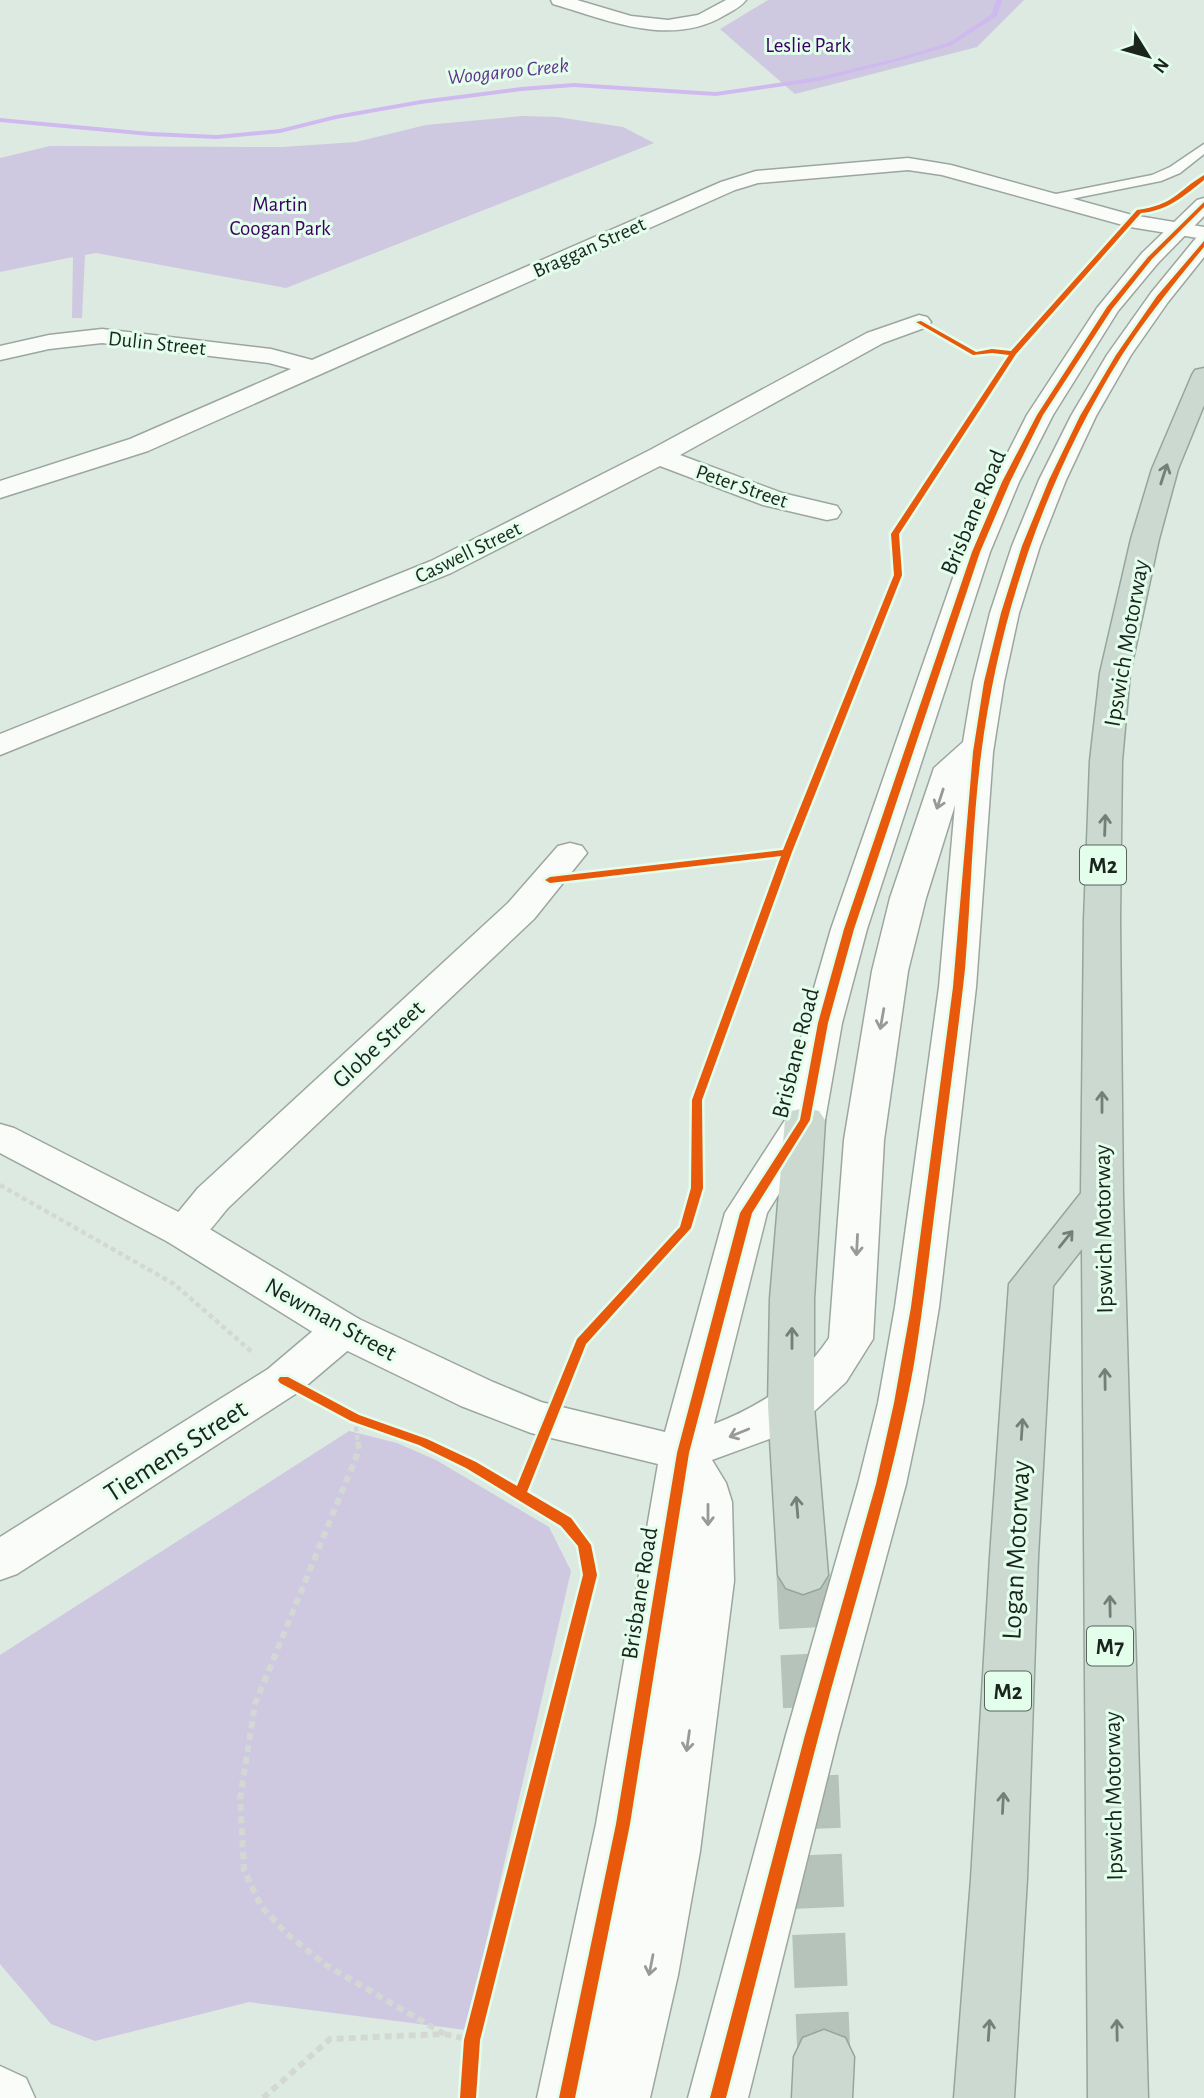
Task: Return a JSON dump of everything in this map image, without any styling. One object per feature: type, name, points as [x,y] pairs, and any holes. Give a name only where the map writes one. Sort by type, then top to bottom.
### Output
[{"type":"highway","name":"Ipswich Motorway","points":[[1118,2098],[1102,1195],[1102,920],[1106,761],[1115,673],[1128,608],[1166,469],[1204,375]]},
{"type":"highway","points":[[803,1575],[791,1406],[792,1299],[805,1120]]},
{"type":"highway","name":"Logan Motorway","points":[[984,2098],[999,1879],[1031,1284],[1102,1195]]},
{"type":"street","points":[[559,0],[661,26],[707,19],[738,0]]},
{"type":"street","name":"Braggan Street","points":[[0,490],[139,444],[728,186],[757,177],[908,164],[944,169],[1130,221],[1197,227]]},
{"type":"street","points":[[718,2098],[825,1686],[861,1566],[908,1366],[953,1032],[977,746],[997,649],[1016,579],[1053,478],[1101,382],[1162,293],[1197,227]]},
{"type":"street","name":"Brisbane Road","points":[[567,2098],[623,1824],[683,1453],[746,1213],[805,1120],[823,1023],[849,929],[976,552],[1006,482],[1040,415],[1076,356],[1133,278],[1197,227]]},
{"type":"street","name":"Caswell Street","points":[[0,745],[442,567],[659,456],[875,338],[919,321]]},
{"type":"street","name":"Dulin Street","points":[[0,353],[50,342],[102,336],[271,356],[314,368]]},
{"type":"street","name":"Peter Street","points":[[659,456],[773,499],[827,512]]},
{"type":"street","points":[[620,2098],[649,1975],[673,1851],[709,1581],[708,1502],[702,1483],[683,1453],[756,1426],[791,1406],[830,1371],[851,1339],[863,1140],[890,971],[908,898],[950,768],[977,746]]},
{"type":"street","name":"Globe Street","points":[[183,1232],[213,1198],[521,911],[570,853]]},
{"type":"street","name":"Newman Street","points":[[0,1137],[183,1232],[343,1330],[477,1394],[531,1416],[683,1453]]},
{"type":"street","name":"Tiemens Street","points":[[0,1561],[270,1368],[343,1330]]},
{"type":"street","points":[[0,2094],[5,2098]]},
{"type":"lane","points":[[1051,199],[1156,178],[1175,170],[1204,148]]},
{"type":"path","points":[[0,1185],[174,1284],[270,1368],[361,1420],[359,1450],[255,1704],[240,1799],[244,1870],[261,1906],[288,1934],[316,1957],[373,1994],[443,2034],[471,2046],[475,2027]]},
{"type":"path","points":[[263,2098],[330,2039],[443,2034]]},
{"type":"green space","name":"Leslie Park","points":[[768,0],[1024,0],[977,47],[795,94],[720,29]]},
{"type":"green space","name":"Martin Coogan Park","points":[[522,116],[557,117],[623,127],[654,143],[286,288],[96,253],[85,255],[82,318],[72,318],[73,257],[0,272],[0,158],[50,146],[283,147],[356,142],[426,125]]},
{"type":"green space","points":[[349,1431],[397,1443],[436,1460],[549,1527],[571,1571],[466,2030],[249,2002],[95,2041],[51,2024],[0,1964],[0,1655]]},
{"type":"waterway","name":"Woogaroo Creek","points":[[0,120],[150,134],[217,137],[280,131],[336,117],[421,102],[521,89],[574,85],[716,94],[819,79],[950,44],[995,15],[999,0]]},
{"type":"tunnel","points":[[803,1575],[810,1715]]},
{"type":"tunnel","points":[[812,1776],[824,2057]]},
{"type":"cycle path","points":[[520,1494],[581,1342],[685,1228],[697,1188],[697,1100],[787,852],[898,575],[895,534],[1013,353],[1139,211],[1167,205],[1204,177]]},
{"type":"cycle path","points":[[567,2098],[623,1824],[683,1453],[746,1213],[805,1120],[823,1023],[849,929],[976,552],[1006,482],[1040,415],[1109,308],[1150,258],[1204,204]]},
{"type":"cycle path","points":[[718,2098],[812,1735],[882,1484],[901,1403],[917,1307],[958,987],[977,752],[988,682],[1005,613],[1026,546],[1052,480],[1083,416],[1119,355],[1159,297],[1204,243]]},
{"type":"cycle path","points":[[919,322],[975,354],[992,351],[1013,353]]},
{"type":"cycle path","points":[[550,880],[787,852]]},
{"type":"cycle path","points":[[284,1380],[355,1418],[423,1442],[471,1465],[566,1522],[584,1545],[590,1575],[472,2040],[468,2098]]}]
